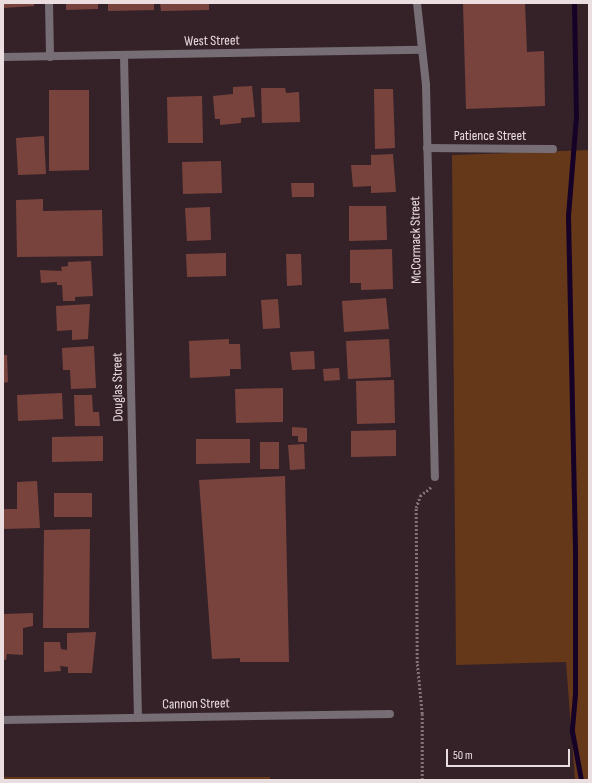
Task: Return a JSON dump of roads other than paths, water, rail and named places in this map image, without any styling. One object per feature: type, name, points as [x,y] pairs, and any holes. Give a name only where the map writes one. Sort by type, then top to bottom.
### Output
[{"type":"street","points":[[49,3],[50,57]]},
{"type":"street","name":"McCormack Street","points":[[417,3],[426,85],[435,478]]},
{"type":"street","name":"West Street","points":[[3,57],[422,50]]},
{"type":"street","name":"Douglas Street","points":[[124,56],[138,718]]},
{"type":"street","name":"Patience Street","points":[[427,148],[553,149]]},
{"type":"street","name":"Cannon Street","points":[[3,720],[390,714]]},
{"type":"waterway","points":[[574,3],[576,116],[568,215],[575,547],[575,694],[572,731],[581,780]]}]
